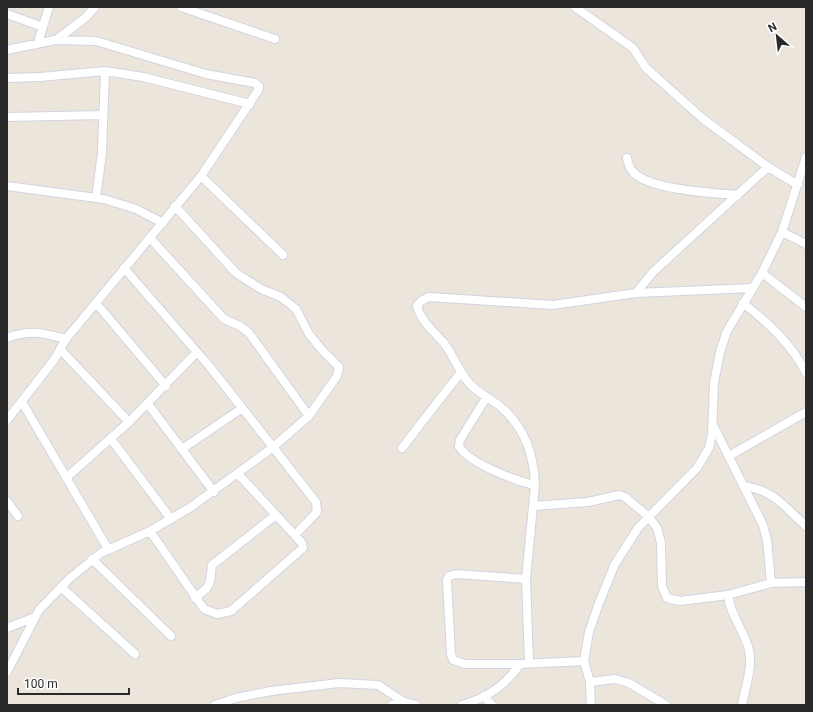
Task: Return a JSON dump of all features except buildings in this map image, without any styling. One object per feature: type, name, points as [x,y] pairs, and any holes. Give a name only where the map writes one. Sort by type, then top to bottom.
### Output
[{"type":"street","points":[[38,43],[49,7]]},
{"type":"street","points":[[55,40],[85,18],[95,7]]},
{"type":"street","points":[[182,7],[275,38]]},
{"type":"street","points":[[575,7],[633,48],[646,68],[683,102],[768,167],[798,185]]},
{"type":"street","points":[[7,14],[43,27]]},
{"type":"street","points":[[7,50],[55,40],[71,39],[107,42],[206,74],[255,83],[259,86],[259,89],[250,104],[201,176],[66,339],[60,350],[7,420]]},
{"type":"street","points":[[7,78],[48,77],[105,71],[143,77],[250,104]]},
{"type":"street","points":[[96,198],[102,153],[102,115],[105,71]]},
{"type":"street","points":[[7,117],[102,115]]},
{"type":"street","points":[[591,705],[590,682],[584,661],[589,632],[599,603],[615,564],[634,533],[696,468],[709,448],[714,383],[720,352],[727,331],[762,273],[782,232],[806,157]]},
{"type":"street","points":[[627,158],[633,172],[647,181],[657,184],[738,195]]},
{"type":"street","points":[[636,293],[653,272],[768,167]]},
{"type":"street","points":[[201,176],[283,255]]},
{"type":"street","points":[[7,186],[96,198],[136,208],[163,223]]},
{"type":"street","points":[[7,672],[39,610],[60,587],[92,559],[108,549],[150,531],[171,519],[214,492],[238,474],[272,448],[309,416],[338,376],[339,367],[309,334],[296,309],[281,297],[261,289],[236,273],[175,206]]},
{"type":"street","points":[[782,232],[806,244]]},
{"type":"street","points":[[150,238],[224,319],[240,326],[250,334],[309,416]]},
{"type":"street","points":[[124,268],[197,352],[316,502],[316,512],[295,535]]},
{"type":"street","points":[[762,273],[806,307]]},
{"type":"street","points":[[529,662],[526,579],[535,485],[533,460],[523,436],[502,408],[486,398],[469,384],[452,354],[419,312],[417,306],[421,301],[429,297],[553,305],[636,293],[752,288]]},
{"type":"street","points":[[96,303],[166,386]]},
{"type":"street","points":[[743,303],[776,330],[802,365],[806,373]]},
{"type":"street","points":[[7,338],[23,332],[32,332],[66,339]]},
{"type":"street","points":[[60,350],[129,422]]},
{"type":"street","points":[[66,478],[148,404],[197,352]]},
{"type":"street","points":[[402,448],[461,372]]},
{"type":"street","points":[[486,398],[460,440],[459,446],[467,456],[508,478],[535,485]]},
{"type":"street","points":[[22,402],[108,549]]},
{"type":"street","points":[[148,404],[214,492]]},
{"type":"street","points":[[182,449],[241,409]]},
{"type":"street","points":[[729,456],[806,412]]},
{"type":"street","points":[[712,424],[763,525],[767,540],[771,583]]},
{"type":"street","points":[[111,439],[171,519]]},
{"type":"street","points":[[150,531],[204,609],[217,614],[231,611],[303,548],[302,543],[295,535],[238,474]]},
{"type":"street","points":[[744,486],[759,488],[778,498],[806,526]]},
{"type":"street","points":[[533,506],[588,502],[619,495],[625,497],[649,517],[658,528],[660,535],[662,586],[667,598],[680,602],[728,595],[771,583],[806,582]]},
{"type":"street","points":[[7,501],[18,516]]},
{"type":"street","points":[[195,598],[207,588],[210,582],[212,565],[276,515]]},
{"type":"street","points":[[92,559],[171,636]]},
{"type":"street","points":[[526,579],[456,574],[450,576],[447,580],[451,654],[453,660],[465,664],[520,664],[529,662],[584,661]]},
{"type":"street","points":[[60,587],[135,654]]},
{"type":"street","points":[[728,595],[732,614],[749,650],[750,660],[742,705]]},
{"type":"street","points":[[7,628],[35,617]]},
{"type":"street","points":[[462,705],[491,693],[510,678],[520,664]]},
{"type":"street","points":[[590,682],[615,679],[629,683],[666,705]]},
{"type":"street","points":[[215,705],[236,698],[264,693],[339,683],[378,685],[404,702],[416,705]]},
{"type":"street","points":[[484,696],[492,705]]},
{"type":"street","points":[[392,705],[404,702]]}]
